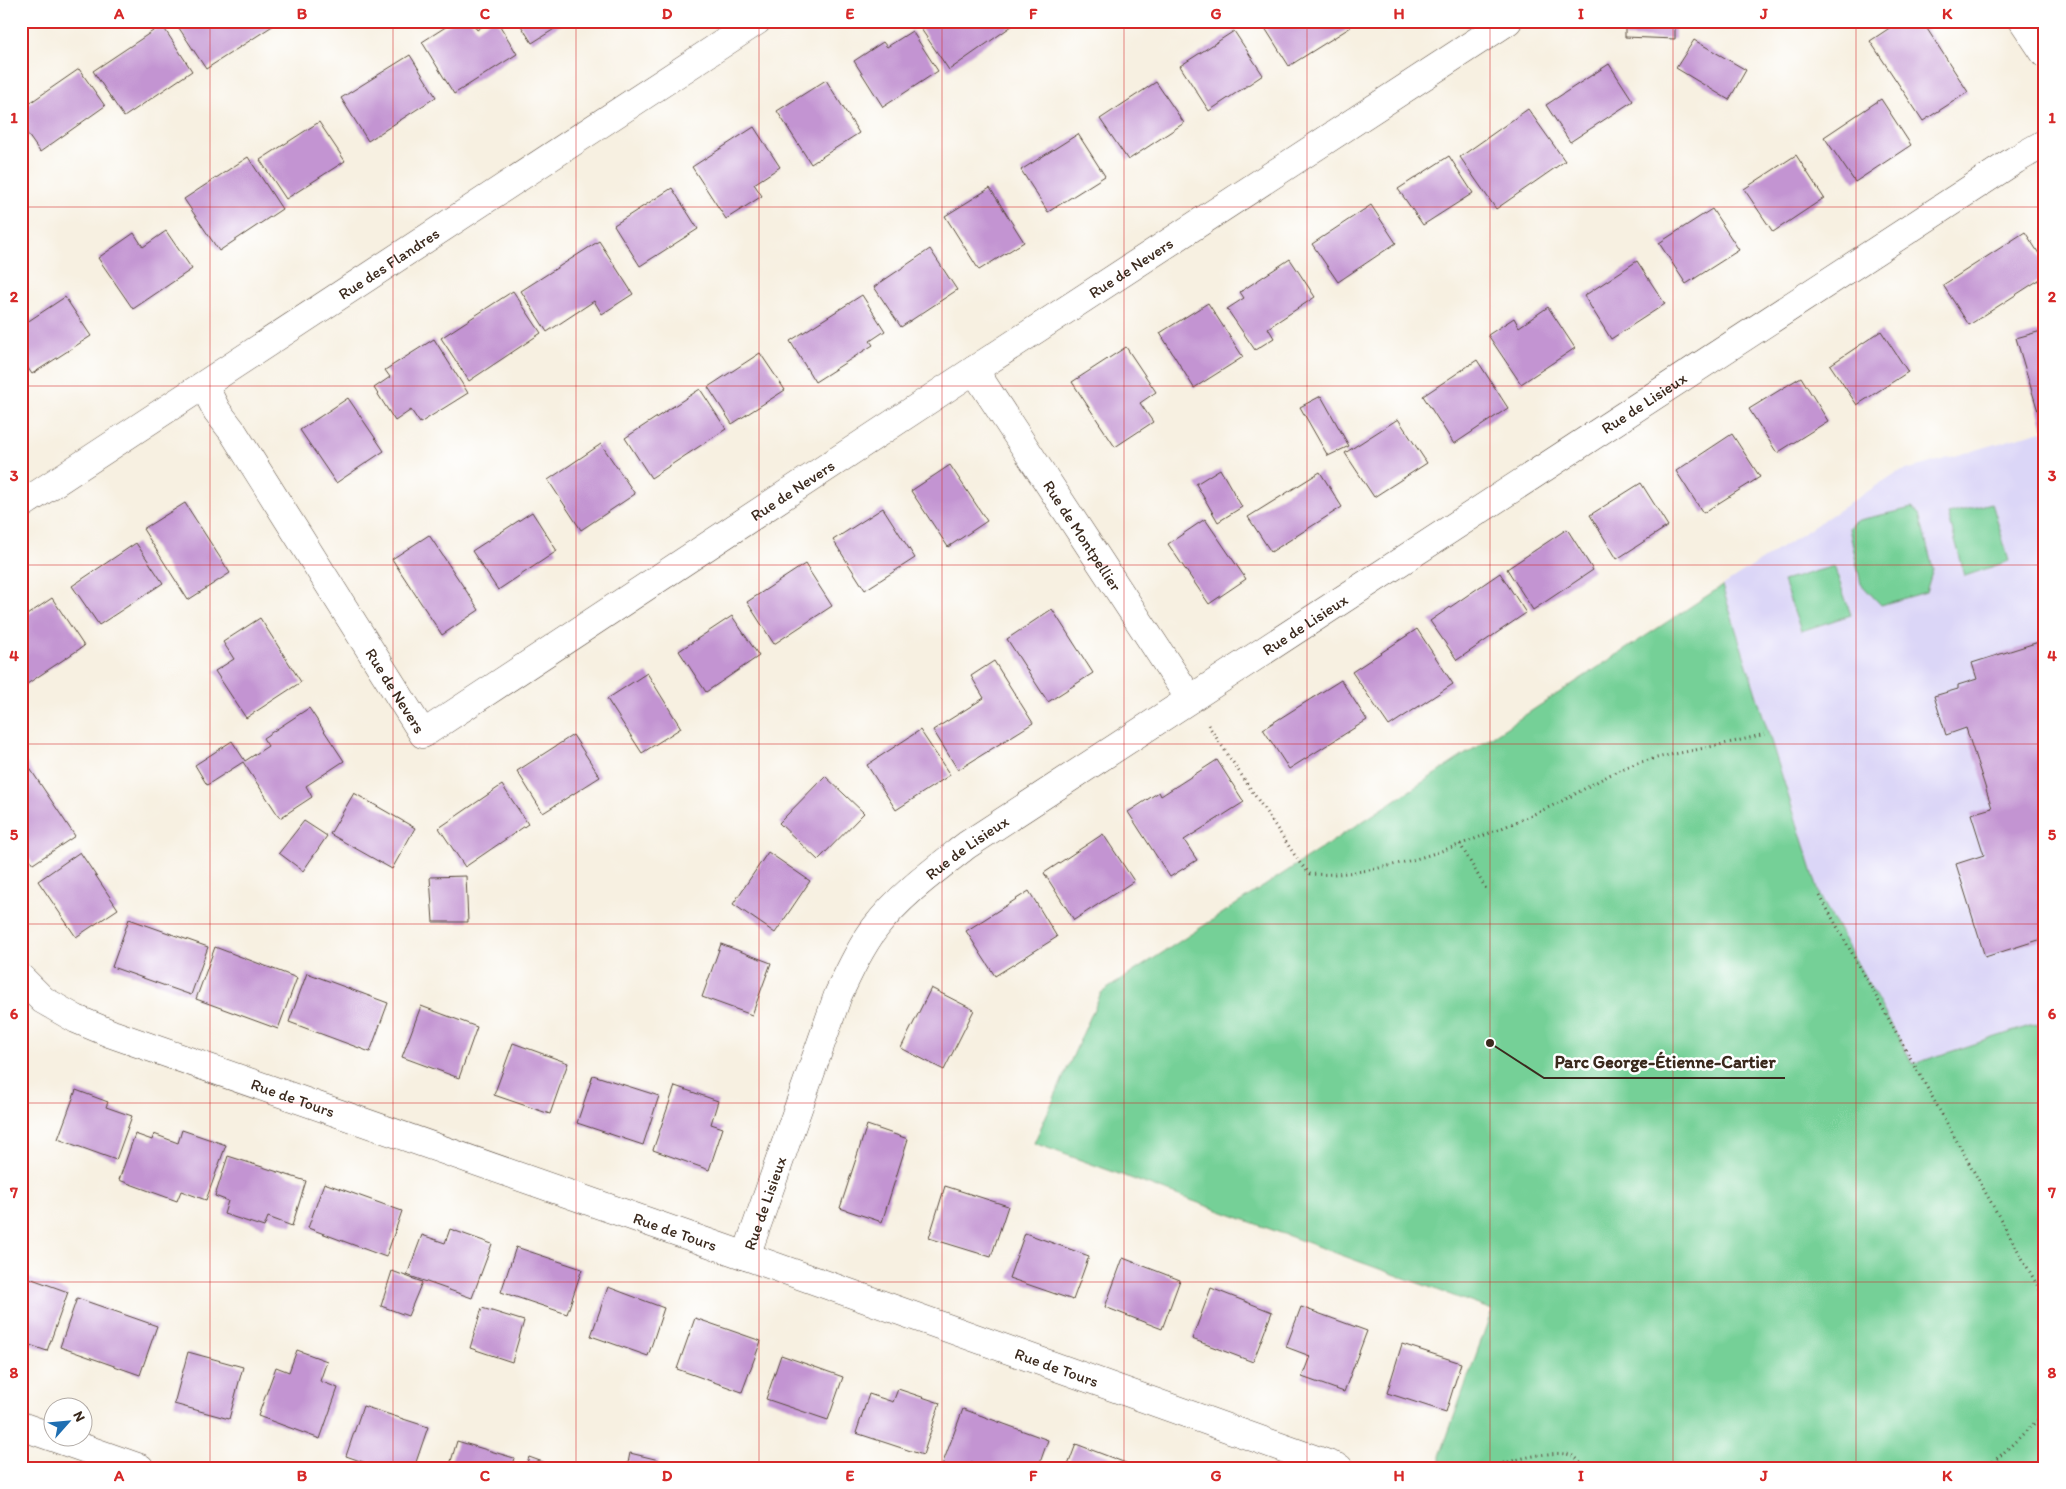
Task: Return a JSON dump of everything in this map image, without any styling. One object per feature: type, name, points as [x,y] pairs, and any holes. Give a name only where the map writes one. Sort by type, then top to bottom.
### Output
[{"type":"street","name":"Rue des Flandres","points":[[21,505],[757,21]]},
{"type":"street","name":"Rue de Nevers","points":[[204,386],[217,412],[238,441],[423,734],[974,370],[1508,21]]},
{"type":"street","points":[[2023,21],[2045,54]]},
{"type":"street","name":"Rue de Lisieux","points":[[746,1256],[838,995],[875,928],[903,897],[929,874],[967,845],[1998,171],[2045,143]]},
{"type":"street","name":"Rue de Montpellier","points":[[974,370],[1190,699]]},
{"type":"street","name":"Rue de Tours","points":[[21,978],[43,1000],[76,1019],[112,1034],[746,1256],[1339,1468]]},
{"type":"street","points":[[21,1426],[140,1468]]},
{"type":"path","points":[[1190,699],[1300,863],[1310,874],[1328,875],[1361,871],[1403,862],[1460,844],[1559,802],[1622,769],[1643,761],[1769,734]]},
{"type":"path","points":[[1460,844],[1486,889]]},
{"type":"path","points":[[1820,896],[2045,1299]]},
{"type":"path","points":[[1986,1468],[2006,1453],[2029,1427],[2045,1414]]},
{"type":"path","points":[[1489,1468],[1504,1462],[1530,1456],[1560,1454],[1572,1456],[1579,1461],[1583,1468]]},
{"type":"shaded area","points":[[2045,430],[2045,1021],[1914,1065],[1820,896],[1722,586],[1896,473]]},
{"type":"green space","points":[[1992,503],[2009,561],[1965,576],[1948,514]]},
{"type":"green space","points":[[1912,508],[1919,514],[1933,569],[1926,592],[1881,605],[1861,584],[1849,528],[1859,520]]},
{"type":"green space","points":[[1834,566],[1851,615],[1801,631],[1783,581]]},
{"type":"green space","points":[[1722,586],[1820,896],[1913,1064],[2045,1021],[2045,1468],[1440,1468],[1440,1456],[1492,1310],[1034,1143],[1101,993]]},
{"type":"building","points":[[182,21],[271,21],[274,25],[206,69],[177,25]]},
{"type":"building","points":[[455,21],[471,21],[477,30],[490,21],[497,21],[517,54],[454,94],[422,42]]},
{"type":"building","points":[[518,21],[567,21],[532,43]]},
{"type":"building","points":[[932,21],[1019,21],[949,70],[921,29]]},
{"type":"building","points":[[1276,21],[1347,21],[1351,27],[1289,66],[1265,28]]},
{"type":"building","points":[[1625,21],[1675,21],[1675,39],[1625,37]]},
{"type":"building","points":[[1900,21],[1922,21],[1968,92],[1923,121],[1870,41]]},
{"type":"building","points":[[162,25],[192,71],[124,117],[93,71]]},
{"type":"building","points":[[912,31],[938,71],[883,107],[854,61],[883,42],[887,47]]},
{"type":"building","points":[[1234,31],[1263,75],[1209,111],[1180,66]]},
{"type":"building","points":[[1694,40],[1746,70],[1729,100],[1676,68]]},
{"type":"building","points":[[410,55],[436,97],[368,141],[341,98]]},
{"type":"building","points":[[1609,64],[1633,101],[1570,142],[1546,105]]},
{"type":"building","points":[[79,69],[105,106],[40,152],[21,125],[21,109]]},
{"type":"building","points":[[826,80],[859,133],[811,164],[777,111]]},
{"type":"building","points":[[1156,82],[1184,123],[1128,160],[1100,119]]},
{"type":"building","points":[[1881,99],[1911,145],[1855,182],[1824,137]]},
{"type":"building","points":[[1528,109],[1565,161],[1496,209],[1460,157]]},
{"type":"building","points":[[319,122],[345,161],[286,199],[260,160]]},
{"type":"building","points":[[754,127],[780,167],[754,184],[762,196],[726,219],[692,167]]},
{"type":"building","points":[[1078,134],[1105,176],[1048,212],[1021,170]]},
{"type":"building","points":[[1796,155],[1824,198],[1773,232],[1744,189]]},
{"type":"building","points":[[1449,156],[1473,193],[1423,225],[1398,189]]},
{"type":"building","points":[[248,157],[282,209],[219,251],[184,199]]},
{"type":"building","points":[[672,188],[698,229],[640,266],[614,225]]},
{"type":"building","points":[[990,188],[1024,242],[979,270],[945,216]]},
{"type":"building","points":[[1371,205],[1396,243],[1338,282],[1312,244]]},
{"type":"building","points":[[1712,209],[1739,250],[1686,284],[1659,243]]},
{"type":"building","points":[[166,231],[192,269],[133,309],[98,258],[134,233],[143,247]]},
{"type":"building","points":[[2025,232],[2045,263],[2045,276],[1969,325],[1943,285]]},
{"type":"building","points":[[599,241],[633,294],[602,314],[594,301],[547,332],[521,291]]},
{"type":"building","points":[[930,249],[957,290],[901,327],[874,287]]},
{"type":"building","points":[[1290,259],[1315,297],[1268,328],[1274,338],[1255,350],[1227,309],[1244,298],[1240,292]]},
{"type":"building","points":[[1637,261],[1665,304],[1611,339],[1584,296]]},
{"type":"building","points":[[513,291],[541,333],[469,381],[441,338]]},
{"type":"building","points":[[862,295],[885,331],[870,341],[873,345],[815,382],[790,341]]},
{"type":"building","points":[[65,297],[91,336],[32,374],[21,358],[21,326]]},
{"type":"building","points":[[1208,303],[1243,357],[1194,388],[1160,333]]},
{"type":"building","points":[[1548,307],[1575,348],[1521,384],[1488,335],[1514,318],[1519,327]]},
{"type":"building","points":[[2045,330],[2045,428],[2043,428],[2016,338]]},
{"type":"building","points":[[1881,331],[1908,372],[1857,405],[1830,365]]},
{"type":"building","points":[[434,339],[468,393],[420,423],[411,410],[395,421],[374,388],[390,377],[385,370]]},
{"type":"building","points":[[1126,347],[1156,392],[1140,403],[1153,422],[1115,447],[1072,382]]},
{"type":"building","points":[[760,353],[785,390],[732,424],[708,387]]},
{"type":"building","points":[[1477,360],[1508,408],[1454,444],[1423,396]]},
{"type":"building","points":[[21,366],[28,377],[21,382]]},
{"type":"building","points":[[1801,377],[1828,421],[1777,453],[1749,409]]},
{"type":"building","points":[[700,389],[726,429],[651,478],[625,438]]},
{"type":"building","points":[[1321,396],[1349,446],[1328,456],[1300,407]]},
{"type":"building","points":[[348,398],[384,451],[336,483],[300,430]]},
{"type":"building","points":[[1398,419],[1427,463],[1374,497],[1345,453]]},
{"type":"building","points":[[1732,434],[1760,477],[1703,513],[1676,471]]},
{"type":"building","points":[[601,444],[635,494],[581,530],[548,480]]},
{"type":"building","points":[[950,465],[987,521],[948,547],[911,491]]},
{"type":"building","points":[[1220,469],[1242,507],[1218,522],[1196,484]]},
{"type":"building","points":[[1320,472],[1342,507],[1271,552],[1248,517]]},
{"type":"building","points":[[1641,483],[1668,526],[1617,559],[1590,515]]},
{"type":"building","points":[[185,503],[230,573],[188,600],[143,529]]},
{"type":"building","points":[[883,508],[915,558],[865,590],[833,540]]},
{"type":"building","points":[[532,512],[557,551],[498,590],[472,551]]},
{"type":"building","points":[[1205,519],[1246,579],[1209,604],[1168,544]]},
{"type":"building","points":[[1567,529],[1593,570],[1533,610],[1507,569]]},
{"type":"building","points":[[429,535],[479,610],[442,635],[392,559]]},
{"type":"building","points":[[136,543],[163,583],[99,625],[72,586]]},
{"type":"building","points":[[805,564],[832,606],[774,644],[747,602]]},
{"type":"building","points":[[1500,573],[1526,613],[1457,660],[1430,621]]},
{"type":"building","points":[[52,598],[84,646],[21,688],[21,619]]},
{"type":"building","points":[[1052,609],[1093,673],[1048,702],[1007,639]]},
{"type":"building","points":[[732,616],[759,656],[706,692],[679,651]]},
{"type":"building","points":[[260,618],[301,682],[246,718],[215,671],[234,659],[223,642]]},
{"type":"building","points":[[1417,629],[1453,684],[1389,726],[1352,672]]},
{"type":"building","points":[[2045,640],[2045,938],[1985,957],[1956,864],[1984,855],[1971,814],[1992,808],[1966,728],[1946,735],[1934,696],[1958,689],[1958,685],[1977,679],[1972,663]]},
{"type":"building","points":[[994,661],[1033,723],[958,770],[933,730],[984,698],[971,676]]},
{"type":"building","points":[[647,673],[681,728],[642,753],[607,699]]},
{"type":"building","points":[[1341,680],[1367,720],[1289,769],[1263,729]]},
{"type":"building","points":[[309,708],[344,761],[306,786],[312,797],[280,818],[243,762],[207,785],[195,765],[232,741],[245,761],[268,746],[263,738]]},
{"type":"building","points":[[920,730],[950,775],[896,810],[867,765]]},
{"type":"building","points":[[573,735],[600,777],[543,813],[517,771]]},
{"type":"building","points":[[23,758],[75,836],[33,864],[21,845],[21,759]]},
{"type":"building","points":[[1217,760],[1244,802],[1184,840],[1197,860],[1170,877],[1128,812],[1159,792],[1161,796]]},
{"type":"building","points":[[825,776],[864,813],[818,860],[779,823]]},
{"type":"building","points":[[502,785],[528,824],[465,867],[439,828]]},
{"type":"building","points":[[354,793],[415,828],[392,869],[330,834]]},
{"type":"building","points":[[304,821],[327,836],[303,871],[279,853]]},
{"type":"building","points":[[1103,834],[1134,881],[1074,920],[1044,873]]},
{"type":"building","points":[[80,852],[118,909],[76,937],[38,881]]},
{"type":"building","points":[[768,852],[810,881],[775,933],[733,904]]},
{"type":"building","points":[[466,876],[468,922],[433,922],[430,877]]},
{"type":"building","points":[[1029,891],[1057,937],[995,976],[966,931]]},
{"type":"building","points":[[129,919],[208,947],[191,995],[112,967]]},
{"type":"building","points":[[721,944],[771,963],[752,1015],[702,997]]},
{"type":"building","points":[[215,947],[297,978],[278,1029],[196,999]]},
{"type":"building","points":[[307,973],[388,1003],[370,1052],[289,1022]]},
{"type":"building","points":[[931,988],[974,1010],[944,1070],[901,1048]]},
{"type":"building","points":[[421,1006],[477,1027],[459,1078],[402,1057]]},
{"type":"building","points":[[513,1043],[568,1063],[550,1114],[494,1095]]},
{"type":"building","points":[[593,1075],[659,1096],[643,1145],[577,1123]]},
{"type":"building","points":[[675,1086],[718,1101],[711,1124],[723,1128],[709,1170],[653,1150]]},
{"type":"building","points":[[76,1090],[108,1102],[106,1107],[132,1116],[116,1160],[58,1139]]},
{"type":"building","points":[[867,1125],[908,1139],[882,1222],[840,1208]]},
{"type":"building","points":[[182,1130],[226,1145],[206,1200],[181,1191],[177,1201],[119,1180],[135,1134],[152,1140],[154,1134],[178,1143]]},
{"type":"building","points":[[228,1156],[306,1181],[292,1226],[268,1217],[264,1227],[224,1214],[228,1201],[215,1196]]},
{"type":"building","points":[[324,1183],[402,1211],[386,1257],[308,1228]]},
{"type":"building","points":[[945,1186],[1008,1206],[991,1257],[929,1238]]},
{"type":"building","points":[[450,1229],[492,1244],[472,1298],[407,1275],[422,1235],[445,1243]]},
{"type":"building","points":[[1025,1233],[1089,1256],[1073,1300],[1009,1278]]},
{"type":"building","points":[[516,1247],[582,1269],[567,1314],[501,1292]]},
{"type":"building","points":[[1123,1258],[1180,1280],[1162,1329],[1105,1307]]},
{"type":"building","points":[[392,1271],[422,1282],[408,1316],[381,1306]]},
{"type":"building","points":[[21,1275],[68,1292],[47,1351],[21,1342]]},
{"type":"building","points":[[608,1287],[664,1308],[648,1356],[591,1336]]},
{"type":"building","points":[[1211,1288],[1272,1312],[1253,1362],[1192,1339]]},
{"type":"building","points":[[77,1298],[157,1326],[140,1375],[60,1347]]},
{"type":"building","points":[[1301,1307],[1367,1331],[1344,1392],[1302,1377],[1310,1356],[1286,1347]]},
{"type":"building","points":[[482,1308],[524,1321],[512,1362],[470,1348]]},
{"type":"building","points":[[695,1318],[761,1341],[742,1392],[677,1369]]},
{"type":"building","points":[[1402,1344],[1461,1363],[1446,1412],[1387,1393]]},
{"type":"building","points":[[297,1350],[327,1361],[320,1381],[338,1388],[320,1439],[258,1416],[276,1367],[289,1372]]},
{"type":"building","points":[[188,1352],[243,1367],[229,1419],[174,1404]]},
{"type":"building","points":[[781,1355],[843,1377],[828,1420],[766,1399]]},
{"type":"building","points":[[898,1389],[940,1403],[923,1455],[856,1433],[869,1394],[893,1402]]},
{"type":"building","points":[[363,1406],[428,1427],[414,1468],[380,1468],[346,1456]]},
{"type":"building","points":[[963,1409],[1048,1440],[1038,1468],[987,1468],[972,1462],[970,1468],[941,1468]]},
{"type":"building","points":[[457,1441],[514,1458],[511,1468],[449,1468]]},
{"type":"building","points":[[1076,1444],[1139,1468],[1067,1468]]},
{"type":"building","points":[[630,1453],[659,1460],[657,1468],[627,1468]]},
{"type":"building","points":[[529,1457],[557,1467],[557,1468],[525,1468]]},
{"type":"place","name":"Parc George-Étienne-Cartier","points":[[1490,1043]]}]
